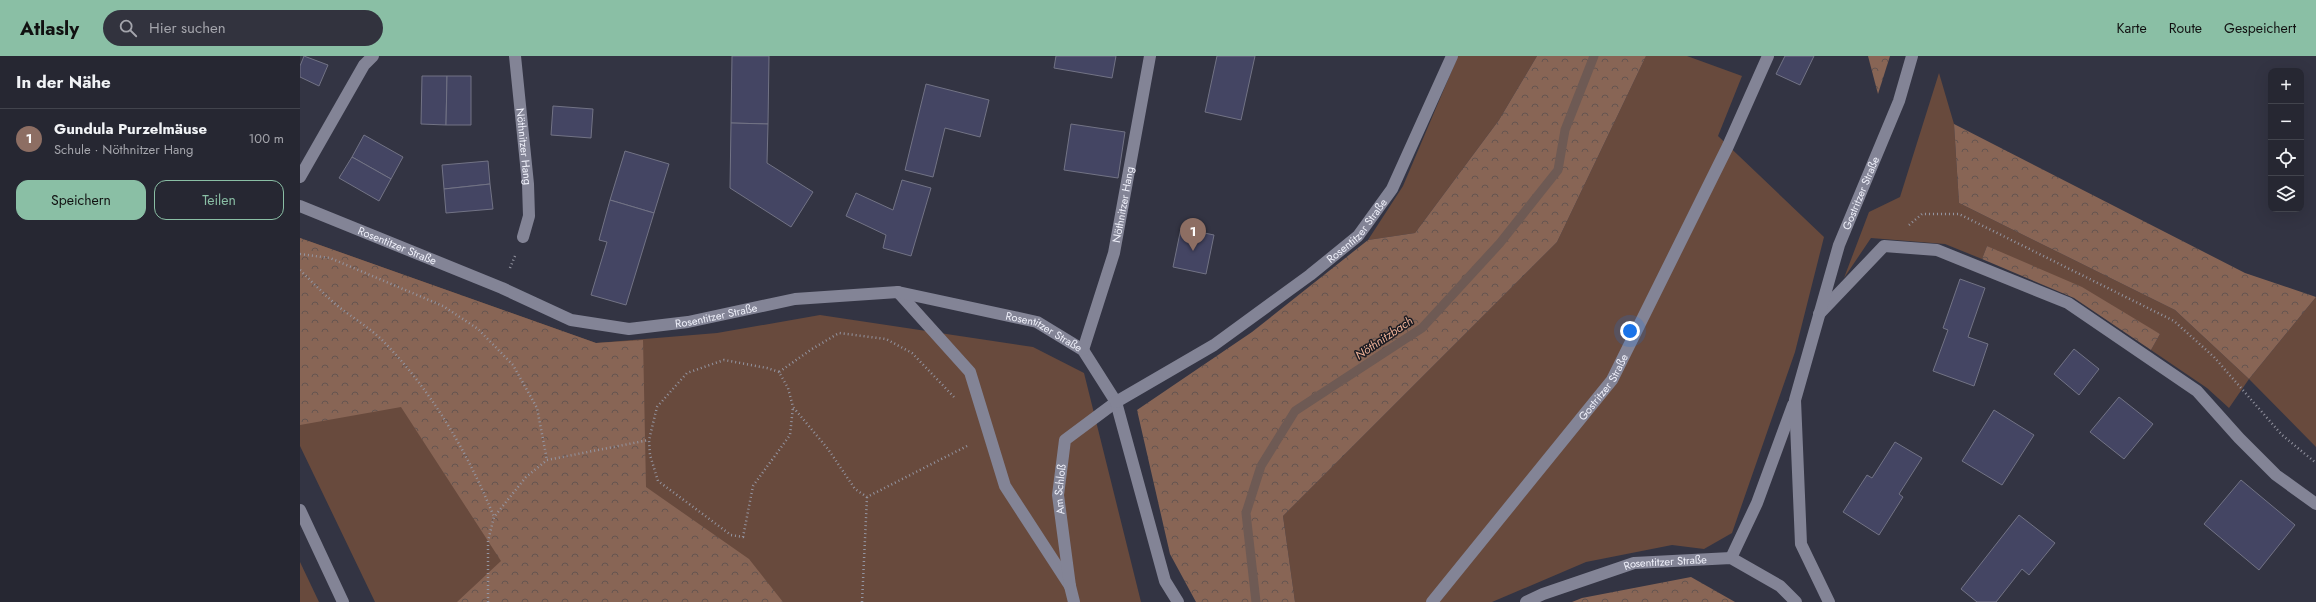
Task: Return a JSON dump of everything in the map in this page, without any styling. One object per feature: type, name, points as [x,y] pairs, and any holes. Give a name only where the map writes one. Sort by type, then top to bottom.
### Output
[{"type":"street","points":[[300,177],[364,65],[373,56]]},
{"type":"street","name":"Nöthnitzer Hang","points":[[516,56],[528,184],[529,216],[523,237]]},
{"type":"street","name":"Nöthnitzer Hang","points":[[1083,350],[1114,253],[1150,56]]},
{"type":"street","name":"Rosentitzer Straße","points":[[1116,402],[1214,345],[1310,275],[1358,236],[1392,190],[1452,56]]},
{"type":"street","name":"Gostritzer Straße","points":[[1432,602],[1612,380],[1728,146],[1768,56]]},
{"type":"street","name":"Gostritzer Straße","points":[[1731,558],[1757,503],[1795,400],[1839,245],[1899,101],[1912,56]]},
{"type":"street","name":"Rosentitzer Straße","points":[[300,206],[502,288],[571,320],[628,329],[688,322],[795,299],[898,292],[1037,322],[1083,350],[1116,402],[1165,581],[1178,602]]},
{"type":"street","points":[[1820,314],[1884,246],[1937,250],[2068,303],[2114,333],[2197,391],[2239,438],[2276,475],[2316,504]]},
{"type":"street","points":[[898,292],[970,372],[1005,486],[1070,586]]},
{"type":"street","name":"Gostritzer Straße","points":[[1795,400],[1801,544],[1829,602]]},
{"type":"street","name":"Am Schloß","points":[[1074,602],[1070,586],[1058,495],[1065,440],[1116,402]]},
{"type":"street","points":[[300,510],[343,602]]},
{"type":"street","points":[[1731,558],[1780,586],[1796,602]]},
{"type":"street","name":"Rosentitzer Straße","points":[[1526,602],[1634,563],[1731,558]]},
{"type":"path","points":[[502,288],[523,237]]},
{"type":"path","points":[[300,254],[337,261],[443,306],[478,329],[513,365],[537,408],[547,460]]},
{"type":"path","points":[[300,270],[333,302],[380,339],[422,387],[455,437],[480,484],[494,517]]},
{"type":"path","points":[[779,372],[812,349],[839,333],[886,339],[912,353],[945,385],[956,401]]},
{"type":"path","points":[[724,360],[767,368],[779,372],[788,388],[793,407],[790,435],[753,486],[743,537],[731,535],[658,481],[650,455],[649,440],[657,407],[687,372],[724,360]]},
{"type":"path","points":[[793,407],[828,449],[855,489],[867,497]]},
{"type":"path","points":[[488,602],[488,541],[494,517],[526,477],[547,460],[649,440]]},
{"type":"path","points":[[867,497],[972,443]]},
{"type":"path","points":[[862,602],[867,497]]},
{"type":"shaded area","points":[[1458,56],[1537,56],[1499,120],[1415,233],[1368,240],[1403,186]]},
{"type":"shaded area","points":[[1646,56],[1687,56],[1742,76],[1718,136],[1824,237],[1795,352],[1732,533],[1704,549],[1672,545],[1586,562],[1492,602],[1295,602],[1283,516],[1557,242]]},
{"type":"shaded area","points":[[1939,73],[1954,124],[1959,203],[2175,310],[2249,379],[2229,408],[2207,388],[2151,350],[2160,334],[1987,246],[1982,259],[1945,244],[1871,238],[1844,278],[1869,212],[1900,197]]},
{"type":"shaded area","points":[[300,238],[596,343],[717,333],[820,315],[1033,347],[1084,373],[1141,602],[375,602],[300,446]]},
{"type":"shaded area","points":[[2316,297],[2316,447],[2249,379]]},
{"type":"shaded area","points":[[300,562],[319,602],[300,602]]},
{"type":"green space","points":[[1537,56],[1646,56],[1557,242],[1283,516],[1295,602],[1196,602],[1170,554],[1137,410],[1252,332],[1368,240],[1415,233],[1499,120]]},
{"type":"green space","points":[[1868,56],[1890,56],[1878,94]]},
{"type":"green space","points":[[1954,124],[2245,273],[2316,297],[2249,379],[2175,310],[1959,203]]},
{"type":"green space","points":[[300,238],[596,343],[643,340],[646,487],[749,559],[783,602],[457,602],[501,561],[401,407],[300,425]]},
{"type":"green space","points":[[1987,246],[2082,287],[2160,334],[2151,350],[2074,298],[1982,259]]},
{"type":"green space","points":[[1691,577],[1735,602],[1572,602],[1582,598]]},
{"type":"building","points":[[304,56],[328,65],[319,86],[300,77],[300,66]]},
{"type":"building","points":[[732,56],[769,56],[768,124],[731,123]]},
{"type":"building","points":[[1056,56],[1116,56],[1112,78],[1054,68]]},
{"type":"building","points":[[1217,56],[1255,56],[1241,120],[1205,112]]},
{"type":"building","points":[[1785,56],[1814,56],[1800,85],[1776,74]]},
{"type":"building","points":[[422,76],[447,76],[446,125],[421,124]]},
{"type":"building","points":[[447,76],[471,76],[471,125],[446,125]]},
{"type":"building","points":[[926,84],[989,100],[980,137],[945,128],[933,177],[905,170]]},
{"type":"building","points":[[553,106],[593,109],[591,138],[551,135]]},
{"type":"building","points":[[731,123],[768,124],[767,163],[813,192],[791,227],[730,188]]},
{"type":"building","points":[[1071,124],[1125,132],[1118,178],[1064,170]]},
{"type":"building","points":[[364,135],[403,157],[391,179],[352,157]]},
{"type":"building","points":[[625,151],[669,164],[654,213],[610,200]]},
{"type":"building","points":[[352,157],[391,179],[379,201],[339,178]]},
{"type":"building","points":[[488,161],[490,184],[444,189],[442,165]]},
{"type":"building","points":[[902,180],[931,188],[911,256],[883,248],[886,235],[846,216],[856,193],[893,210]]},
{"type":"building","points":[[490,184],[493,209],[446,213],[444,189]]},
{"type":"building","points":[[610,200],[654,213],[626,305],[591,295],[607,242],[599,240]]},
{"type":"building","points":[[1181,228],[1214,235],[1206,274],[1173,267]]},
{"type":"building","points":[[1960,279],[1985,288],[1968,337],[1988,344],[1974,386],[1933,371],[1948,330],[1943,328]]},
{"type":"building","points":[[2074,349],[2099,369],[2079,395],[2054,374]]},
{"type":"building","points":[[2119,397],[2153,424],[2124,459],[2090,432]]},
{"type":"building","points":[[1994,410],[2034,435],[2002,485],[1962,461]]},
{"type":"building","points":[[1895,442],[1922,458],[1899,494],[1903,497],[1879,535],[1843,512],[1867,475],[1872,478]]},
{"type":"building","points":[[2241,480],[2295,525],[2259,570],[2204,524]]},
{"type":"building","points":[[2019,515],[2055,543],[2029,575],[2022,569],[1996,602],[1977,602],[1961,589]]},
{"type":"waterway","name":"Nöthnitzbach","points":[[1256,602],[1246,513],[1261,466],[1295,411],[1422,328],[1500,243],[1558,170],[1565,130],[1594,56]]},
{"type":"place","name":"Gundula Purzelmäuse","points":[[1193,251]]}]
